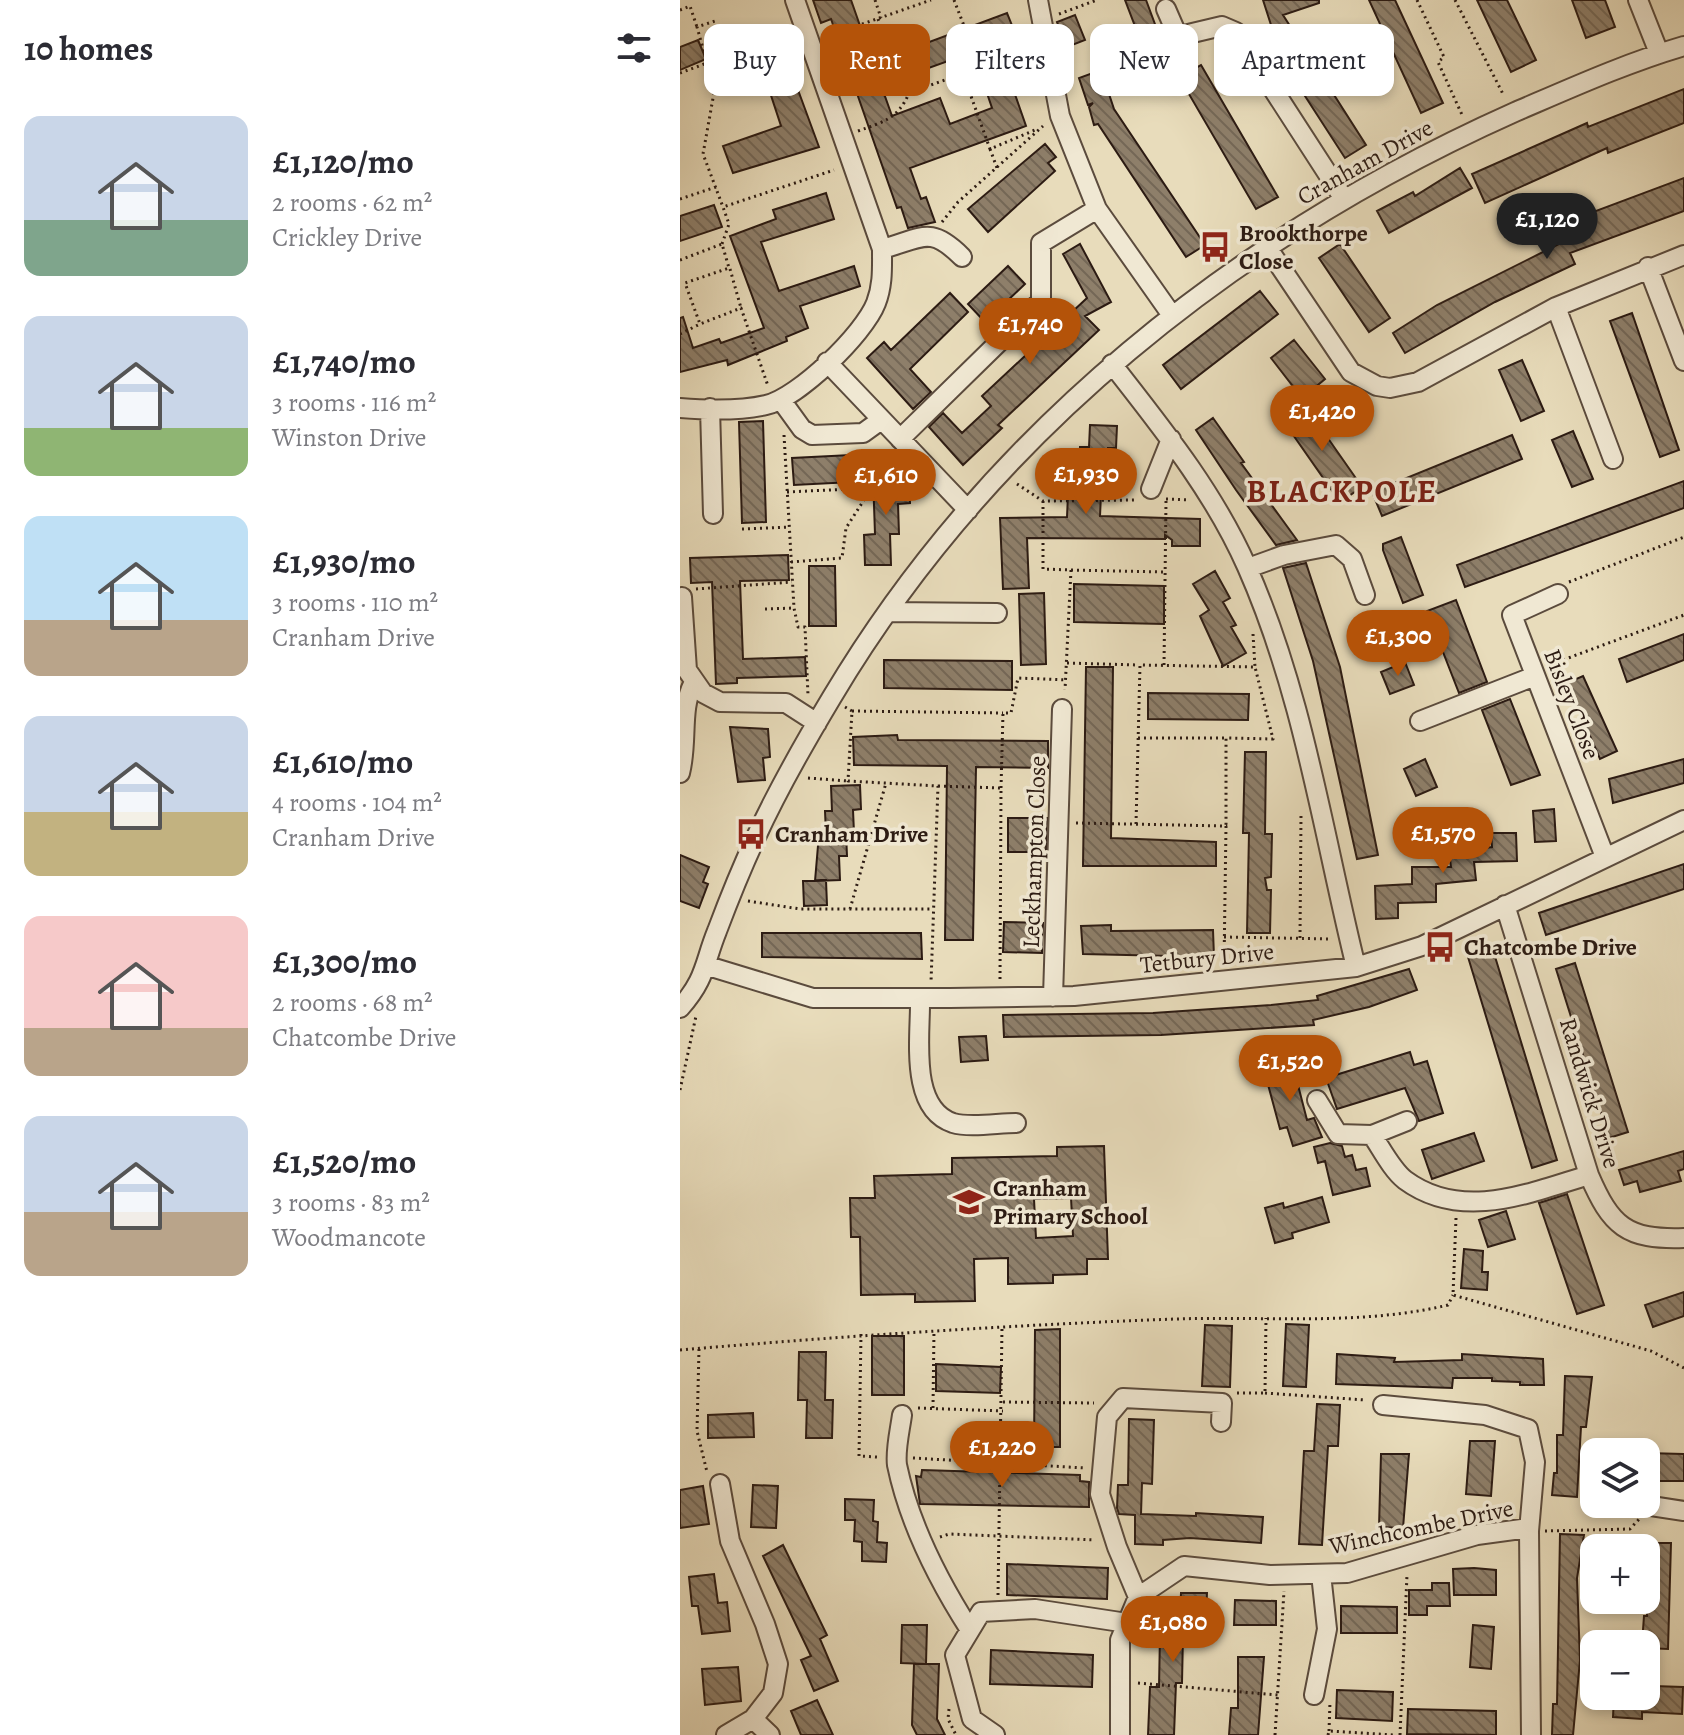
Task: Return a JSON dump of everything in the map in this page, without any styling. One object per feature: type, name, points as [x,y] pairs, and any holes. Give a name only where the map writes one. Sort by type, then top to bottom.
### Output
[{"type":"street","points":[[680,408],[778,401],[827,362],[857,331],[876,305],[883,279],[882,249],[795,0]]},
{"type":"street","points":[[1038,0],[1040,22]]},
{"type":"street","points":[[1638,0],[1659,53]]},
{"type":"street","points":[[1166,9],[1176,32],[1184,35],[1222,26],[1236,32],[1344,199]]},
{"type":"street","name":"Cranham Drive","points":[[688,1007],[708,966],[715,935],[730,898],[788,776],[832,697],[888,612],[1001,472],[1112,364],[1171,314],[1267,247],[1344,199],[1469,133],[1659,53],[1684,46]]},
{"type":"street","points":[[1056,96],[1060,116],[1097,209],[1171,314]]},
{"type":"street","points":[[898,437],[1041,301],[1041,243],[1097,209]]},
{"type":"street","points":[[882,249],[931,236],[942,237],[962,257]]},
{"type":"street","points":[[1267,247],[1351,372],[1377,386],[1403,387],[1418,382],[1556,307],[1648,267],[1684,255]]},
{"type":"street","points":[[1648,267],[1684,361]]},
{"type":"street","points":[[1556,307],[1613,459]]},
{"type":"street","points":[[827,362],[968,510]]},
{"type":"street","points":[[1112,364],[1171,439],[1248,568],[1282,657],[1356,967]]},
{"type":"street","points":[[778,401],[802,429],[812,435],[863,433],[881,420]]},
{"type":"street","points":[[710,408],[713,514]]},
{"type":"street","points":[[1156,496],[1171,439]]},
{"type":"street","points":[[1248,568],[1284,555],[1336,545],[1352,559],[1365,595]]},
{"type":"street","name":"Bisley Close","points":[[1558,594],[1512,615],[1605,857]]},
{"type":"street","points":[[684,602],[687,670],[693,684],[720,702],[777,701],[817,723]]},
{"type":"street","points":[[888,612],[997,613]]},
{"type":"street","points":[[1420,721],[1534,673]]},
{"type":"street","points":[[680,773],[686,747],[684,699],[693,684]]},
{"type":"street","name":"Leckhampton Close","points":[[1053,997],[1062,709]]},
{"type":"street","name":"Tetbury Drive","points":[[708,966],[813,998],[1053,997],[1356,967],[1422,946],[1684,820]]},
{"type":"street","name":"Randwick Drive","points":[[1505,905],[1589,1175],[1605,1212],[1635,1235],[1684,1238]]},
{"type":"street","points":[[926,998],[922,1082],[929,1106],[953,1123],[1016,1123]]},
{"type":"street","points":[[1317,1100],[1338,1134],[1372,1135],[1407,1121]]},
{"type":"street","points":[[1372,1135],[1404,1179],[1445,1199],[1478,1204],[1515,1198],[1589,1175]]},
{"type":"street","points":[[1120,1735],[1120,1640],[1138,1597],[1100,1494],[1107,1417],[1123,1398],[1222,1412]]},
{"type":"street","points":[[1383,1405],[1485,1415],[1528,1429],[1535,1462],[1529,1530],[1531,1735]]},
{"type":"street","points":[[902,1415],[897,1457],[924,1543],[939,1582],[970,1630]]},
{"type":"street","points":[[720,1484],[730,1541],[765,1624],[778,1664],[773,1693],[753,1719],[726,1735]]},
{"type":"street","points":[[1660,1507],[1684,1511]]},
{"type":"street","name":"Winchcombe Drive","points":[[1138,1597],[1184,1566],[1284,1575],[1347,1573],[1477,1535],[1529,1530]]},
{"type":"street","points":[[1314,1695],[1327,1629],[1321,1574]]},
{"type":"street","points":[[995,1735],[972,1719],[955,1655],[981,1612],[1035,1609],[1127,1623]]},
{"type":"street","points":[[753,1719],[770,1735]]},
{"type":"path","points":[[688,0],[704,52]]},
{"type":"path","points":[[875,0],[907,99]]},
{"type":"path","points":[[809,42],[931,0]]},
{"type":"path","points":[[954,0],[963,24]]},
{"type":"path","points":[[1040,22],[1097,0]]},
{"type":"path","points":[[1417,0],[1444,57],[1438,62],[1469,133]]},
{"type":"path","points":[[1455,0],[1514,113]]},
{"type":"path","points":[[680,10],[690,6]]},
{"type":"path","points":[[697,27],[715,21]]},
{"type":"path","points":[[680,73],[704,64]]},
{"type":"path","points":[[843,137],[891,119],[902,110],[909,93],[946,80]]},
{"type":"path","points":[[713,96],[703,154],[729,224],[722,244],[741,308],[778,401]]},
{"type":"path","points":[[971,96],[997,168]]},
{"type":"path","points":[[990,149],[1060,116]]},
{"type":"path","points":[[931,236],[958,202],[1036,129]]},
{"type":"path","points":[[723,207],[853,164]]},
{"type":"path","points":[[680,199],[716,187]]},
{"type":"path","points":[[680,260],[722,244]]},
{"type":"path","points":[[700,324],[685,283],[729,268]]},
{"type":"path","points":[[680,334],[741,308]]},
{"type":"path","points":[[784,432],[794,608],[798,627],[805,627],[808,698]]},
{"type":"path","points":[[791,562],[842,558],[846,528],[872,488],[898,437]]},
{"type":"path","points":[[1001,472],[1043,501],[1156,496],[1165,572],[1164,665]]},
{"type":"path","points":[[787,492],[872,488]]},
{"type":"path","points":[[1043,501],[1043,569],[1165,572]]},
{"type":"path","points":[[742,529],[789,527]]},
{"type":"path","points":[[1558,594],[1571,579],[1684,537]]},
{"type":"path","points":[[1062,709],[1067,680],[1071,570]]},
{"type":"path","points":[[684,602],[792,582]]},
{"type":"path","points":[[765,609],[794,608]]},
{"type":"path","points":[[1534,673],[1684,615]]},
{"type":"path","points":[[1067,663],[1255,667],[1273,739],[1138,738]]},
{"type":"path","points":[[1136,824],[1140,665]]},
{"type":"path","points":[[832,697],[852,711],[1011,713],[1014,684],[1018,678],[1067,680]]},
{"type":"path","points":[[848,781],[852,711]]},
{"type":"path","points":[[999,997],[1003,713]]},
{"type":"path","points":[[1223,980],[1226,738]]},
{"type":"path","points":[[788,776],[1001,788]]},
{"type":"path","points":[[1300,938],[1301,799],[1312,782]]},
{"type":"path","points":[[850,909],[886,783]]},
{"type":"path","points":[[926,998],[938,786]]},
{"type":"path","points":[[1059,822],[1226,826]]},
{"type":"path","points":[[730,898],[800,909],[932,909]]},
{"type":"path","points":[[1224,937],[1349,939]]},
{"type":"path","points":[[680,1090],[695,1033],[688,1007]]},
{"type":"path","points":[[680,1350],[861,1334],[1002,1326],[1388,1317],[1448,1305],[1453,1295],[1453,1238],[1461,1201]]},
{"type":"path","points":[[1453,1295],[1651,1351],[1684,1368]]},
{"type":"path","points":[[1265,1393],[1266,1318]]},
{"type":"path","points":[[997,1611],[1003,1411],[1002,1326]]},
{"type":"path","points":[[933,1408],[934,1330]]},
{"type":"path","points":[[861,1334],[859,1456],[1102,1469]]},
{"type":"path","points":[[699,1349],[697,1431],[707,1475],[720,1484]]},
{"type":"path","points":[[1222,1412],[1239,1392],[1375,1401],[1383,1405]]},
{"type":"path","points":[[1003,1402],[1080,1400],[1115,1407]]},
{"type":"path","points":[[902,1415],[907,1407],[1003,1411]]},
{"type":"path","points":[[1529,1530],[1630,1529],[1640,1518]]},
{"type":"path","points":[[924,1543],[949,1534],[1115,1541]]},
{"type":"path","points":[[1400,1735],[1408,1555]]},
{"type":"path","points":[[1275,1735],[1283,1652],[1284,1575]]},
{"type":"path","points":[[1120,1681],[1278,1695]]},
{"type":"path","points":[[1328,1735],[1329,1731],[1393,1735]]},
{"type":"building","points":[[813,0],[851,0],[859,24],[833,24],[831,19],[821,23]]},
{"type":"building","points":[[1125,0],[1146,0],[1155,24],[1134,24]]},
{"type":"building","points":[[1263,0],[1319,0],[1319,3],[1283,15],[1289,24],[1271,24]]},
{"type":"building","points":[[1369,0],[1395,0],[1443,103],[1421,113],[1394,54],[1394,24],[1380,24]]},
{"type":"building","points":[[1477,0],[1507,0],[1536,60],[1511,72]]},
{"type":"building","points":[[1572,0],[1605,0],[1615,27],[1586,38]]},
{"type":"building","points":[[1007,13],[1011,24],[978,24]]},
{"type":"building","points":[[1075,15],[1085,40],[1074,44],[1074,24],[1057,22]]},
{"type":"building","points":[[946,36],[946,62],[930,67],[930,42]]},
{"type":"building","points":[[698,40],[704,60],[680,70],[680,47]]},
{"type":"building","points":[[1201,65],[1214,87],[1214,96],[1219,96],[1278,197],[1256,209],[1190,96],[1198,96],[1198,67]]},
{"type":"building","points":[[1090,74],[1090,96],[1110,96],[1114,109],[1205,245],[1186,257],[1098,124],[1094,125],[1089,107],[1093,103],[1088,105],[1079,78]]},
{"type":"building","points":[[1684,89],[1684,123],[1608,153],[1607,148],[1485,203],[1472,174],[1587,123],[1588,127]]},
{"type":"building","points":[[771,96],[800,96],[819,147],[733,173],[723,146],[781,126]]},
{"type":"building","points":[[858,96],[885,96],[892,116],[940,98],[950,124],[992,108],[988,96],[1016,96],[1026,126],[910,168],[921,199],[926,197],[935,222],[908,228],[901,207],[897,208]]},
{"type":"building","points":[[1305,96],[1335,96],[1366,145],[1345,158]]},
{"type":"building","points":[[1045,144],[1056,157],[1048,163],[1055,171],[988,232],[968,209]]},
{"type":"building","points":[[1460,168],[1472,188],[1389,233],[1377,211],[1413,192],[1415,196]]},
{"type":"building","points":[[1684,178],[1684,211],[1570,253],[1575,264],[1495,302],[1405,353],[1393,333],[1437,305],[1575,236],[1569,221]]},
{"type":"building","points":[[826,193],[834,219],[761,242],[779,291],[854,266],[860,286],[800,306],[808,328],[786,337],[787,341],[728,365],[727,360],[680,372],[680,318],[683,317],[693,348],[719,339],[721,343],[764,328],[730,236],[776,219],[773,210]]},
{"type":"building","points":[[714,205],[722,227],[680,241],[680,216]]},
{"type":"building","points":[[1080,244],[1111,302],[1085,316],[1099,330],[998,425],[1002,428],[963,465],[929,427],[943,413],[962,433],[991,406],[982,396],[1087,298],[1063,254]]},
{"type":"building","points":[[1340,244],[1390,318],[1369,332],[1319,258]]},
{"type":"building","points":[[1008,266],[1025,284],[985,322],[968,304]]},
{"type":"building","points":[[1260,291],[1278,314],[1181,389],[1163,365]]},
{"type":"building","points":[[950,293],[968,312],[910,369],[931,392],[913,409],[867,358],[884,342],[891,350]]},
{"type":"building","points":[[1632,313],[1679,450],[1660,457],[1610,321]]},
{"type":"building","points":[[1294,340],[1325,379],[1302,398],[1271,358]]},
{"type":"building","points":[[1522,360],[1544,411],[1521,421],[1499,370]]},
{"type":"building","points":[[1304,404],[1362,487],[1340,502],[1282,419]]},
{"type":"building","points":[[1213,418],[1244,462],[1241,463],[1297,540],[1276,545],[1236,490],[1196,430]]},
{"type":"building","points":[[763,421],[766,522],[742,523],[739,422]]},
{"type":"building","points":[[1090,425],[1117,426],[1116,448],[1108,448],[1107,474],[1102,473],[1100,516],[1200,519],[1200,546],[1172,546],[1172,540],[1165,535],[1165,539],[1027,538],[1029,588],[1003,589],[1000,518],[1067,517],[1069,472],[1079,472],[1080,447],[1089,447]]},
{"type":"building","points":[[1573,431],[1593,479],[1572,487],[1552,440]]},
{"type":"building","points":[[1512,435],[1522,459],[1382,516],[1372,492]]},
{"type":"building","points":[[871,454],[872,481],[794,485],[792,458]]},
{"type":"building","points":[[909,475],[910,503],[898,504],[899,534],[890,534],[891,565],[865,565],[864,535],[875,534],[873,476]]},
{"type":"building","points":[[1684,481],[1684,508],[1465,587],[1457,565]]},
{"type":"building","points":[[1401,537],[1423,595],[1403,603],[1383,550],[1383,544]]},
{"type":"building","points":[[788,555],[789,580],[740,581],[743,659],[805,657],[806,676],[737,678],[737,683],[716,684],[712,582],[691,583],[690,558]]},
{"type":"building","points":[[1306,563],[1340,667],[1378,855],[1357,859],[1313,661],[1283,568]]},
{"type":"building","points":[[809,566],[835,566],[836,626],[809,626]]},
{"type":"building","points":[[1215,571],[1230,598],[1223,602],[1236,625],[1231,627],[1246,653],[1223,666],[1200,616],[1209,610],[1193,584]]},
{"type":"building","points":[[1074,584],[1164,586],[1164,624],[1074,622]]},
{"type":"building","points":[[1044,593],[1046,664],[1021,665],[1019,594]]},
{"type":"building","points":[[1456,600],[1487,682],[1459,693],[1427,611]]},
{"type":"building","points":[[1684,634],[1684,660],[1627,682],[1619,659]]},
{"type":"building","points":[[884,660],[1012,661],[1012,690],[884,688]]},
{"type":"building","points":[[1405,662],[1414,685],[1390,694],[1381,672]]},
{"type":"building","points":[[1086,667],[1113,667],[1111,838],[1216,842],[1216,866],[1083,866]]},
{"type":"building","points":[[1583,676],[1617,751],[1600,759],[1567,683]]},
{"type":"building","points":[[1148,693],[1249,694],[1248,720],[1148,719]]},
{"type":"building","points":[[1510,699],[1540,775],[1511,785],[1482,710]]},
{"type":"building","points":[[730,727],[768,729],[770,757],[763,758],[765,780],[738,782]]},
{"type":"building","points":[[897,735],[898,740],[1048,741],[1048,768],[976,767],[973,940],[945,940],[947,766],[854,765],[853,737]]},
{"type":"building","points":[[1245,752],[1266,752],[1265,834],[1272,834],[1271,877],[1265,878],[1267,890],[1271,890],[1270,933],[1247,933],[1249,833],[1243,833]]},
{"type":"building","points":[[1425,759],[1437,787],[1416,796],[1404,769]]},
{"type":"building","points":[[1684,759],[1684,783],[1613,803],[1609,779]]},
{"type":"building","points":[[860,785],[861,809],[853,810],[854,833],[846,833],[847,856],[839,856],[840,880],[815,881],[819,834],[826,834],[825,811],[832,811],[831,786]]},
{"type":"building","points":[[1554,809],[1556,841],[1535,842],[1533,811]]},
{"type":"building","points":[[1008,818],[1047,818],[1046,852],[1008,852]]},
{"type":"building","points":[[1491,833],[1516,833],[1517,861],[1474,862],[1476,880],[1436,884],[1436,902],[1398,903],[1398,918],[1376,919],[1375,886],[1412,884],[1412,867],[1451,867],[1449,852],[1492,847]]},
{"type":"building","points":[[680,855],[709,867],[703,882],[708,884],[699,908],[680,901]]},
{"type":"building","points":[[1684,864],[1684,889],[1546,935],[1539,913]]},
{"type":"building","points":[[826,880],[827,905],[804,906],[803,881]]},
{"type":"building","points":[[1004,922],[1043,923],[1042,953],[1003,952]]},
{"type":"building","points":[[1111,925],[1111,931],[1213,930],[1214,957],[1083,954],[1081,926]]},
{"type":"building","points":[[762,933],[921,933],[922,959],[762,957]]},
{"type":"building","points":[[1493,950],[1557,1160],[1532,1168],[1468,957]]},
{"type":"building","points":[[1575,963],[1628,1132],[1609,1138],[1556,969]]},
{"type":"building","points":[[1409,969],[1417,990],[1369,1007],[1313,1020],[1314,1025],[1161,1035],[1004,1037],[1003,1015],[1153,1013],[1318,1000],[1317,996]]},
{"type":"building","points":[[986,1036],[988,1060],[961,1062],[959,1037]]},
{"type":"building","points":[[1410,1052],[1414,1065],[1427,1061],[1443,1113],[1419,1121],[1405,1088],[1337,1109],[1326,1078]]},
{"type":"building","points":[[1291,1058],[1307,1120],[1314,1118],[1322,1137],[1293,1146],[1287,1127],[1280,1129],[1263,1066]]},
{"type":"building","points":[[1474,1133],[1484,1161],[1432,1179],[1422,1150]]},
{"type":"building","points":[[1330,1143],[1342,1146],[1345,1157],[1352,1155],[1356,1170],[1366,1168],[1370,1186],[1333,1195],[1325,1161],[1318,1163],[1314,1147]]},
{"type":"building","points":[[1104,1146],[1108,1259],[1087,1259],[1087,1274],[1053,1275],[1053,1283],[1008,1284],[1008,1258],[974,1259],[975,1301],[915,1302],[915,1294],[861,1295],[860,1237],[851,1237],[850,1198],[875,1198],[874,1176],[952,1174],[952,1158],[1057,1156],[1057,1147]],"holes":[[[1071,1198],[1073,1236],[1036,1238],[1034,1199]]]},
{"type":"building","points":[[1684,1151],[1684,1169],[1678,1171],[1681,1181],[1640,1192],[1637,1181],[1624,1185],[1619,1170]]},
{"type":"building","points":[[1567,1194],[1604,1305],[1577,1314],[1539,1203]]},
{"type":"building","points":[[1322,1197],[1329,1222],[1292,1233],[1293,1238],[1275,1243],[1265,1208],[1283,1203],[1284,1208]]},
{"type":"building","points":[[1506,1211],[1515,1239],[1488,1247],[1479,1220]]},
{"type":"building","points":[[1464,1249],[1483,1251],[1482,1272],[1488,1272],[1487,1290],[1461,1288]]},
{"type":"building","points":[[1684,1292],[1684,1316],[1653,1327],[1645,1305]]},
{"type":"building","points":[[1286,1324],[1309,1325],[1306,1387],[1283,1386]]},
{"type":"building","points":[[1205,1325],[1232,1326],[1230,1387],[1202,1386]]},
{"type":"building","points":[[1060,1329],[1060,1447],[1034,1447],[1035,1330]]},
{"type":"building","points":[[872,1336],[904,1336],[904,1395],[872,1395]]},
{"type":"building","points":[[799,1352],[826,1352],[825,1400],[833,1400],[832,1438],[806,1438],[807,1400],[798,1400]]},
{"type":"building","points":[[1337,1354],[1395,1358],[1394,1362],[1462,1360],[1462,1354],[1543,1359],[1544,1385],[1520,1385],[1520,1382],[1492,1381],[1492,1378],[1453,1378],[1452,1388],[1336,1384]]},
{"type":"building","points":[[936,1364],[1001,1367],[1000,1393],[936,1391]]},
{"type":"building","points":[[1565,1376],[1592,1377],[1586,1427],[1581,1427],[1577,1497],[1552,1495],[1554,1473],[1557,1473],[1557,1435],[1563,1435]]},
{"type":"building","points":[[1317,1404],[1340,1405],[1338,1446],[1328,1446],[1322,1545],[1299,1544],[1304,1451],[1314,1451]]},
{"type":"building","points":[[753,1413],[754,1437],[708,1438],[708,1415]]},
{"type":"building","points":[[1129,1419],[1154,1420],[1152,1484],[1142,1483],[1141,1514],[1263,1517],[1261,1543],[1190,1538],[1163,1540],[1163,1545],[1135,1544],[1135,1515],[1119,1514],[1117,1508],[1118,1485],[1128,1485]]},
{"type":"building","points":[[1470,1441],[1495,1441],[1491,1496],[1466,1494]]},
{"type":"building","points":[[1660,1453],[1684,1454],[1684,1481],[1660,1481]]},
{"type":"building","points":[[1381,1454],[1409,1454],[1403,1528],[1379,1527]]},
{"type":"building","points":[[922,1470],[1080,1475],[1080,1481],[1089,1482],[1089,1507],[920,1504],[916,1476],[921,1477]]},
{"type":"building","points":[[753,1485],[778,1486],[776,1528],[751,1527]]},
{"type":"building","points":[[703,1486],[709,1524],[680,1528],[680,1490]]},
{"type":"building","points":[[845,1499],[874,1500],[873,1521],[878,1522],[877,1542],[887,1543],[886,1562],[862,1561],[862,1542],[854,1541],[855,1520],[845,1520]]},
{"type":"building","points":[[1560,1534],[1580,1535],[1577,1578],[1580,1660],[1573,1735],[1552,1735],[1553,1704],[1557,1704]]},
{"type":"building","points":[[1660,1543],[1671,1543],[1668,1649],[1660,1649],[1660,1630],[1643,1630],[1644,1616],[1660,1614]]},
{"type":"building","points":[[783,1545],[827,1635],[820,1639],[838,1681],[814,1691],[801,1660],[811,1656],[763,1556]]},
{"type":"building","points":[[1007,1564],[1108,1568],[1107,1599],[1007,1595]]},
{"type":"building","points":[[1453,1569],[1496,1570],[1496,1595],[1454,1595]]},
{"type":"building","points":[[714,1574],[718,1603],[727,1602],[730,1631],[702,1634],[698,1606],[692,1606],[689,1577]]},
{"type":"building","points":[[1432,1583],[1449,1583],[1450,1606],[1427,1606],[1427,1615],[1409,1615],[1409,1590],[1432,1590]]},
{"type":"building","points":[[1181,1593],[1207,1593],[1206,1615],[1195,1615],[1195,1635],[1183,1635],[1182,1683],[1176,1683],[1174,1735],[1148,1735],[1150,1687],[1159,1687],[1160,1634],[1169,1634],[1169,1615],[1180,1615]]},
{"type":"building","points":[[1235,1600],[1276,1601],[1276,1625],[1234,1625]]},
{"type":"building","points":[[1341,1606],[1397,1607],[1397,1633],[1341,1633]]},
{"type":"building","points":[[902,1625],[927,1625],[926,1664],[901,1663]]},
{"type":"building","points":[[1473,1625],[1494,1627],[1491,1669],[1470,1667]]},
{"type":"building","points":[[991,1650],[1093,1655],[1092,1687],[990,1684]]},
{"type":"building","points":[[1238,1657],[1264,1657],[1258,1735],[1229,1735],[1231,1708],[1238,1708]]},
{"type":"building","points":[[914,1664],[939,1664],[937,1719],[945,1735],[917,1735],[912,1725]]},
{"type":"building","points":[[738,1667],[741,1701],[705,1705],[702,1669]]},
{"type":"building","points":[[1660,1686],[1683,1687],[1682,1714],[1642,1712],[1642,1719],[1613,1717],[1613,1710],[1660,1710]]},
{"type":"building","points":[[1337,1690],[1393,1692],[1392,1721],[1336,1718]]},
{"type":"building","points":[[817,1700],[833,1735],[801,1735],[791,1711]]},
{"type":"building","points":[[1408,1709],[1496,1711],[1496,1735],[1407,1734]]},
{"type":"place","name":"Brookthorpe Close","points":[[1215,247]]},
{"type":"place","name":"Cranham Drive","points":[[751,834]]},
{"type":"place","name":"Chatcombe Drive","points":[[1440,947]]},
{"type":"place","name":"Cranham Primary School","points":[[969,1202]]},
{"type":"district","name":"BLACKPOLE","points":[[1342,491]]}]
